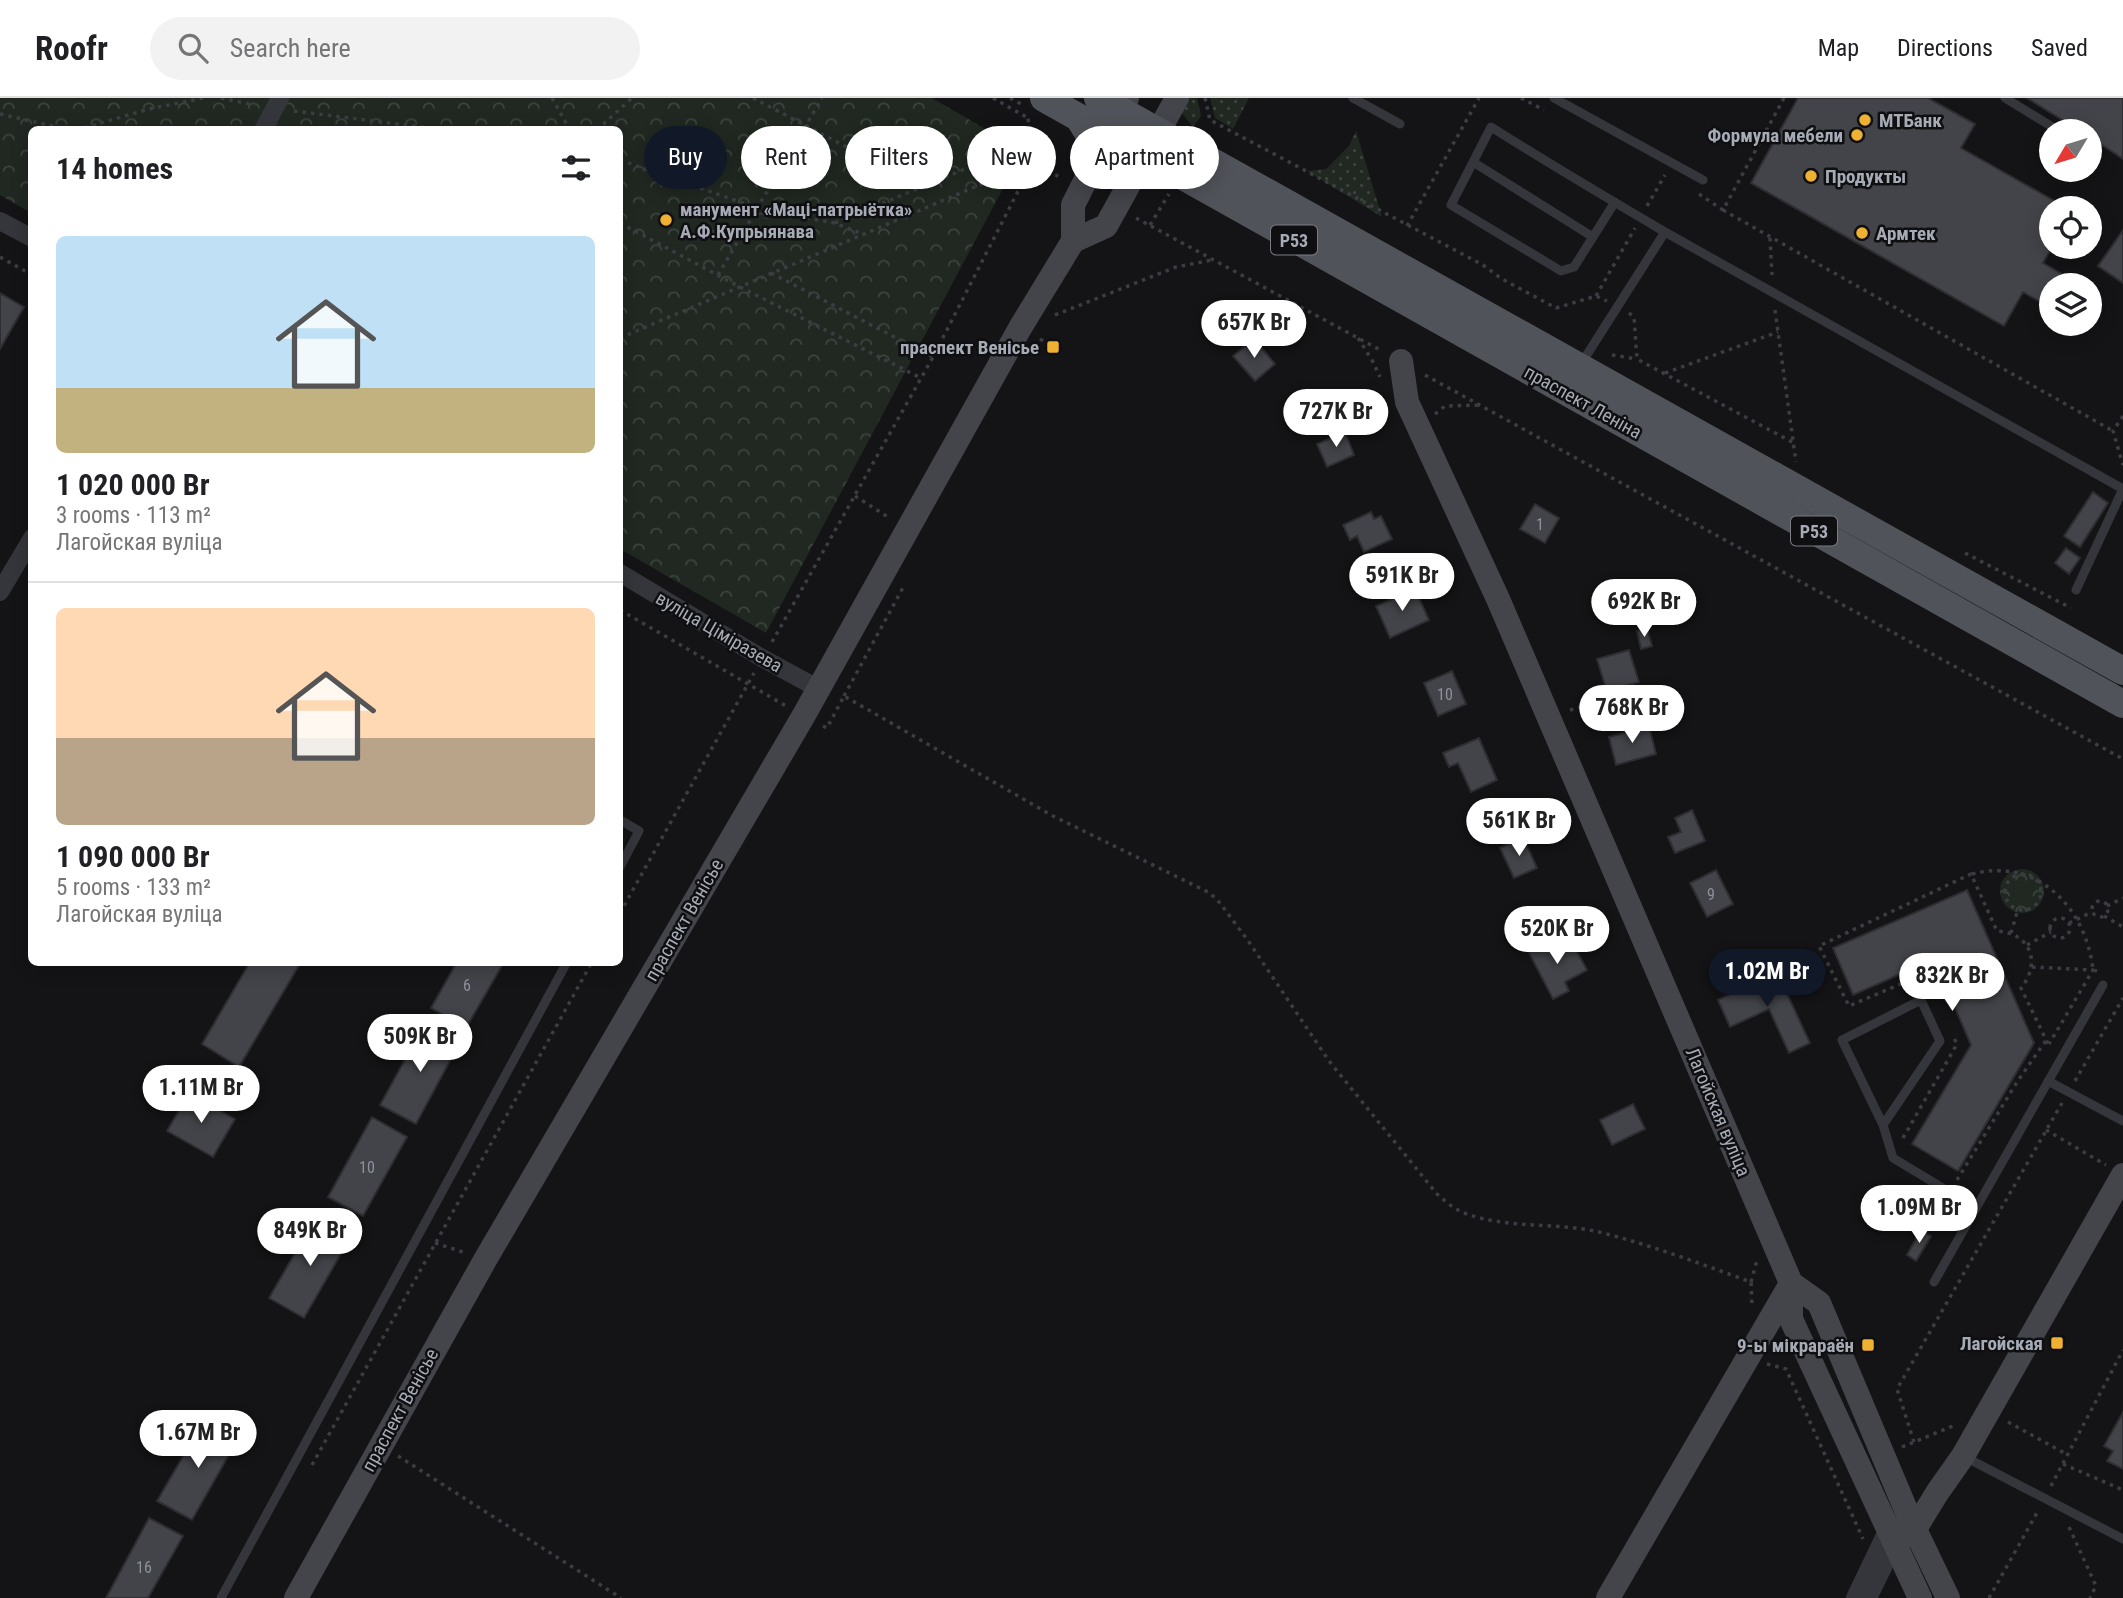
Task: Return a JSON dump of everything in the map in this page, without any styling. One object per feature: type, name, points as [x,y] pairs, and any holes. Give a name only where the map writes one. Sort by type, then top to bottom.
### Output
[{"type":"main road","name":"праспект Леніна","points":[[1044,98],[1106,112],[1126,126]]},
{"type":"main road","name":"праспект Леніна","points":[[1219,181],[1572,379],[2123,704]]},
{"type":"main road","name":"праспект Леніна","points":[[1572,379],[2123,671]]},
{"type":"street","points":[[1162,126],[1177,98]]},
{"type":"street","points":[[264,126],[271,104]]},
{"type":"street","points":[[1081,189],[1073,205],[1073,241],[1106,226],[1127,189]]},
{"type":"street","points":[[0,221],[28,236]]},
{"type":"street","name":"праспект Венісье","points":[[296,1598],[485,1260],[804,715],[1020,328],[1073,241]]},
{"type":"street","name":"Лагойская вуліца","points":[[1401,361],[1406,402],[1498,599],[1791,1283]]},
{"type":"street","points":[[0,592],[28,545]]},
{"type":"street","name":"вуліца Ціміразева","points":[[623,575],[819,689]]},
{"type":"street","points":[[1854,1598],[1873,1560],[1937,1493],[1963,1455],[2123,1175]]},
{"type":"street","points":[[1608,1598],[1791,1283],[1819,1303],[1902,1530],[1920,1598]]},
{"type":"street","points":[[1868,1598],[1902,1530]]},
{"type":"street","points":[[1902,1530],[1948,1598]]},
{"type":"lane","points":[[1353,98],[1400,124]]},
{"type":"lane","points":[[1554,98],[1703,180]]},
{"type":"lane","points":[[2005,98],[2039,119]]},
{"type":"lane","points":[[1615,202],[1574,267],[1561,271],[1451,205],[1491,127],[1665,232],[2123,489],[2076,590]]},
{"type":"lane","points":[[1473,162],[1593,237]]},
{"type":"lane","points":[[1572,379],[1665,232]]},
{"type":"lane","points":[[623,822],[639,831],[623,861]]},
{"type":"lane","points":[[221,1598],[566,966]]},
{"type":"lane","points":[[1934,1282],[2103,980]]},
{"type":"lane","points":[[1883,1125],[1940,1041],[1921,1000],[1842,1040],[1883,1125],[1893,1158],[1976,1208]]},
{"type":"lane","points":[[2048,1081],[2123,1121]]},
{"type":"lane","points":[[1963,1455],[2123,1539]]},
{"type":"path","points":[[90,126],[153,108],[204,98]]},
{"type":"path","points":[[221,98],[418,126]]},
{"type":"path","points":[[552,98],[568,126]]},
{"type":"path","points":[[601,126],[632,98]]},
{"type":"path","points":[[753,98],[845,146]]},
{"type":"path","points":[[718,275],[822,98]]},
{"type":"path","points":[[993,98],[1028,118],[1029,126]]},
{"type":"path","points":[[1205,98],[1210,120],[1483,265],[1502,279],[1556,308],[1596,296],[1618,306],[1634,317],[1637,359]]},
{"type":"path","points":[[1407,226],[1479,98]]},
{"type":"path","points":[[1784,98],[1723,210],[2113,431],[2123,465]]},
{"type":"path","points":[[0,114],[52,126]]},
{"type":"path","points":[[623,161],[757,208],[834,223],[862,234]]},
{"type":"path","points":[[1596,296],[1665,175]]},
{"type":"path","points":[[834,223],[917,189]]},
{"type":"path","points":[[623,337],[969,189]]},
{"type":"path","points":[[623,908],[933,357],[1019,189]]},
{"type":"path","points":[[1117,208],[1483,405],[1552,446],[2123,759]]},
{"type":"path","points":[[623,225],[921,378]]},
{"type":"path","points":[[1612,355],[1637,359],[1794,443],[1778,332],[1770,239]]},
{"type":"path","points":[[0,257],[28,273]]},
{"type":"path","points":[[1052,316],[1176,267],[1213,259]]},
{"type":"path","points":[[771,273],[933,357]]},
{"type":"path","points":[[1665,373],[1778,332]]},
{"type":"path","points":[[1432,418],[1445,406],[1483,405]]},
{"type":"path","points":[[2113,431],[2123,416]]},
{"type":"path","points":[[855,496],[908,530]]},
{"type":"path","points":[[623,612],[747,685],[827,728],[909,577]]},
{"type":"path","points":[[1549,719],[1574,709],[1642,690]]},
{"type":"path","points":[[844,696],[1051,815],[1210,893],[1249,942],[1329,1061],[1437,1194],[1451,1206],[1465,1214],[1493,1221],[1595,1231],[1644,1244],[1751,1282],[1752,1315]]},
{"type":"path","points":[[1971,874],[2003,870],[2028,875],[2054,891],[2069,907],[2088,942],[2093,970],[2103,980]]},
{"type":"path","points":[[2028,875],[2037,881],[2040,897],[2029,909],[2018,909],[2008,902],[2007,885],[2016,876],[2028,875]]},
{"type":"path","points":[[2107,906],[2123,898]]},
{"type":"path","points":[[2092,912],[2096,901],[2104,902],[2107,906],[2104,916]]},
{"type":"path","points":[[2011,933],[2018,909]]},
{"type":"path","points":[[2068,924],[2092,912]]},
{"type":"path","points":[[2092,912],[2123,927]]},
{"type":"path","points":[[2054,919],[2064,919],[2068,924],[2068,933],[2063,937],[2056,937],[2051,932],[2050,924],[2054,919]]},
{"type":"path","points":[[2051,932],[2027,945],[2032,967],[2021,988],[2049,1044],[2056,1068],[2077,1078]]},
{"type":"path","points":[[306,1476],[590,966]]},
{"type":"path","points":[[2032,967],[2093,970]]},
{"type":"path","points":[[2049,1044],[2093,970]]},
{"type":"path","points":[[1914,1442],[1897,1389],[2123,998]]},
{"type":"path","points":[[2046,1130],[2123,1175]]},
{"type":"path","points":[[435,1243],[485,1260]]},
{"type":"path","points":[[2045,1498],[2123,1350]]},
{"type":"path","points":[[1748,1358],[1786,1369],[1873,1560]]},
{"type":"path","points":[[380,1445],[621,1598]]},
{"type":"path","points":[[2063,1464],[2123,1490]]},
{"type":"path","points":[[1989,1598],[2039,1510],[2049,1515]]},
{"type":"path","points":[[2059,1521],[2069,1527],[2096,1586],[2090,1598]]},
{"type":"green space","points":[[0,98],[932,98],[980,126],[967,126],[967,189],[1003,189],[766,633],[623,551],[623,126],[28,126],[28,211],[0,195]]},
{"type":"green space","points":[[1179,98],[1197,98],[1201,116],[1192,126],[1180,111]]},
{"type":"green space","points":[[1210,98],[1249,98],[1233,129],[1215,118]]},
{"type":"green space","points":[[1356,131],[1382,217],[1307,171],[1326,169],[1349,146]]},
{"type":"green space","points":[[2022,869],[2037,876],[2044,891],[2037,906],[2022,913],[2007,906],[2000,891],[2007,876]]},
{"type":"building","points":[[1798,98],[1928,98],[1975,124],[1961,148],[2046,196],[2039,196],[2039,259],[2045,259],[2043,263],[2060,273],[2039,273],[2039,301],[2023,292],[2004,326],[1751,183]]},
{"type":"building","points":[[2027,98],[2123,98],[2123,159],[2102,145],[2102,119],[2061,119]]},
{"type":"building","points":[[2123,230],[2123,283],[2098,266]]},
{"type":"building","points":[[0,293],[24,307],[0,349]]},
{"type":"building","points":[[1254,339],[1275,364],[1255,381],[1233,356]]},
{"type":"building","points":[[1345,432],[1354,455],[1327,467],[1317,444]]},
{"type":"building","points":[[2093,492],[2108,503],[2080,547],[2064,536]]},
{"type":"building","points":[[1535,504],[1559,518],[1545,543],[1520,529]]},
{"type":"building","points":[[1371,512],[1374,519],[1381,516],[1392,539],[1364,552],[1357,536],[1350,540],[1343,525]]},
{"type":"building","points":[[2066,548],[2080,558],[2069,574],[2055,563]]},
{"type":"building","points":[[1415,589],[1429,620],[1390,638],[1376,606]]},
{"type":"building","points":[[1647,628],[1652,646],[1641,649],[1637,631]]},
{"type":"building","points":[[1629,650],[1639,682],[1607,692],[1597,659]]},
{"type":"building","points":[[1452,671],[1466,704],[1438,716],[1424,683]]},
{"type":"building","points":[[1649,726],[1656,754],[1616,765],[1609,737]]},
{"type":"building","points":[[1479,738],[1497,780],[1471,792],[1458,763],[1449,767],[1443,753]]},
{"type":"building","points":[[1692,810],[1705,841],[1675,853],[1668,837],[1681,832],[1675,818]]},
{"type":"building","points":[[1523,837],[1537,868],[1514,878],[1500,848]]},
{"type":"building","points":[[1716,870],[1733,904],[1707,917],[1690,883]]},
{"type":"building","points":[[1967,890],[2034,1043],[1958,1171],[1912,1144],[1971,1045],[1934,959],[1853,995],[1833,948]]},
{"type":"building","points":[[1546,939],[1554,954],[1573,944],[1587,970],[1565,982],[1569,991],[1553,999],[1527,949]]},
{"type":"building","points":[[248,966],[299,966],[239,1067],[202,1044]]},
{"type":"building","points":[[455,966],[502,966],[466,1028],[431,1008]]},
{"type":"building","points":[[1777,972],[1810,1043],[1789,1053],[1769,1009],[1730,1027],[1718,1000]]},
{"type":"building","points":[[425,1023],[460,1042],[416,1124],[380,1105]]},
{"type":"building","points":[[189,1093],[235,1119],[213,1157],[167,1131]]},
{"type":"building","points":[[1633,1104],[1645,1129],[1612,1145],[1600,1120]]},
{"type":"building","points":[[372,1117],[407,1137],[363,1216],[328,1197]]},
{"type":"building","points":[[316,1217],[350,1238],[304,1318],[269,1298]]},
{"type":"building","points":[[1921,1230],[1931,1236],[1916,1261],[1907,1255]]},
{"type":"building","points":[[2123,1412],[2123,1469],[2107,1461],[2113,1451],[2104,1446]]},
{"type":"building","points":[[204,1420],[238,1439],[192,1520],[157,1501]]},
{"type":"building","points":[[149,1518],[183,1536],[148,1598],[106,1598]]},
{"type":"place","name":"МТБанк","points":[[1865,120]]},
{"type":"place","name":"Формула мебели","points":[[1857,135]]},
{"type":"place","name":"Продукты","points":[[1811,176]]},
{"type":"place","name":"манумент «Маці-патрыётка» А.Ф.Купрыянава","points":[[666,220]]},
{"type":"place","name":"Армтек","points":[[1862,233]]},
{"type":"place","name":"праспект Венісье","points":[[1053,347]]},
{"type":"place","name":"Лагойская","points":[[2057,1343]]},
{"type":"place","name":"9-ы мікрараён","points":[[1868,1345]]}]
